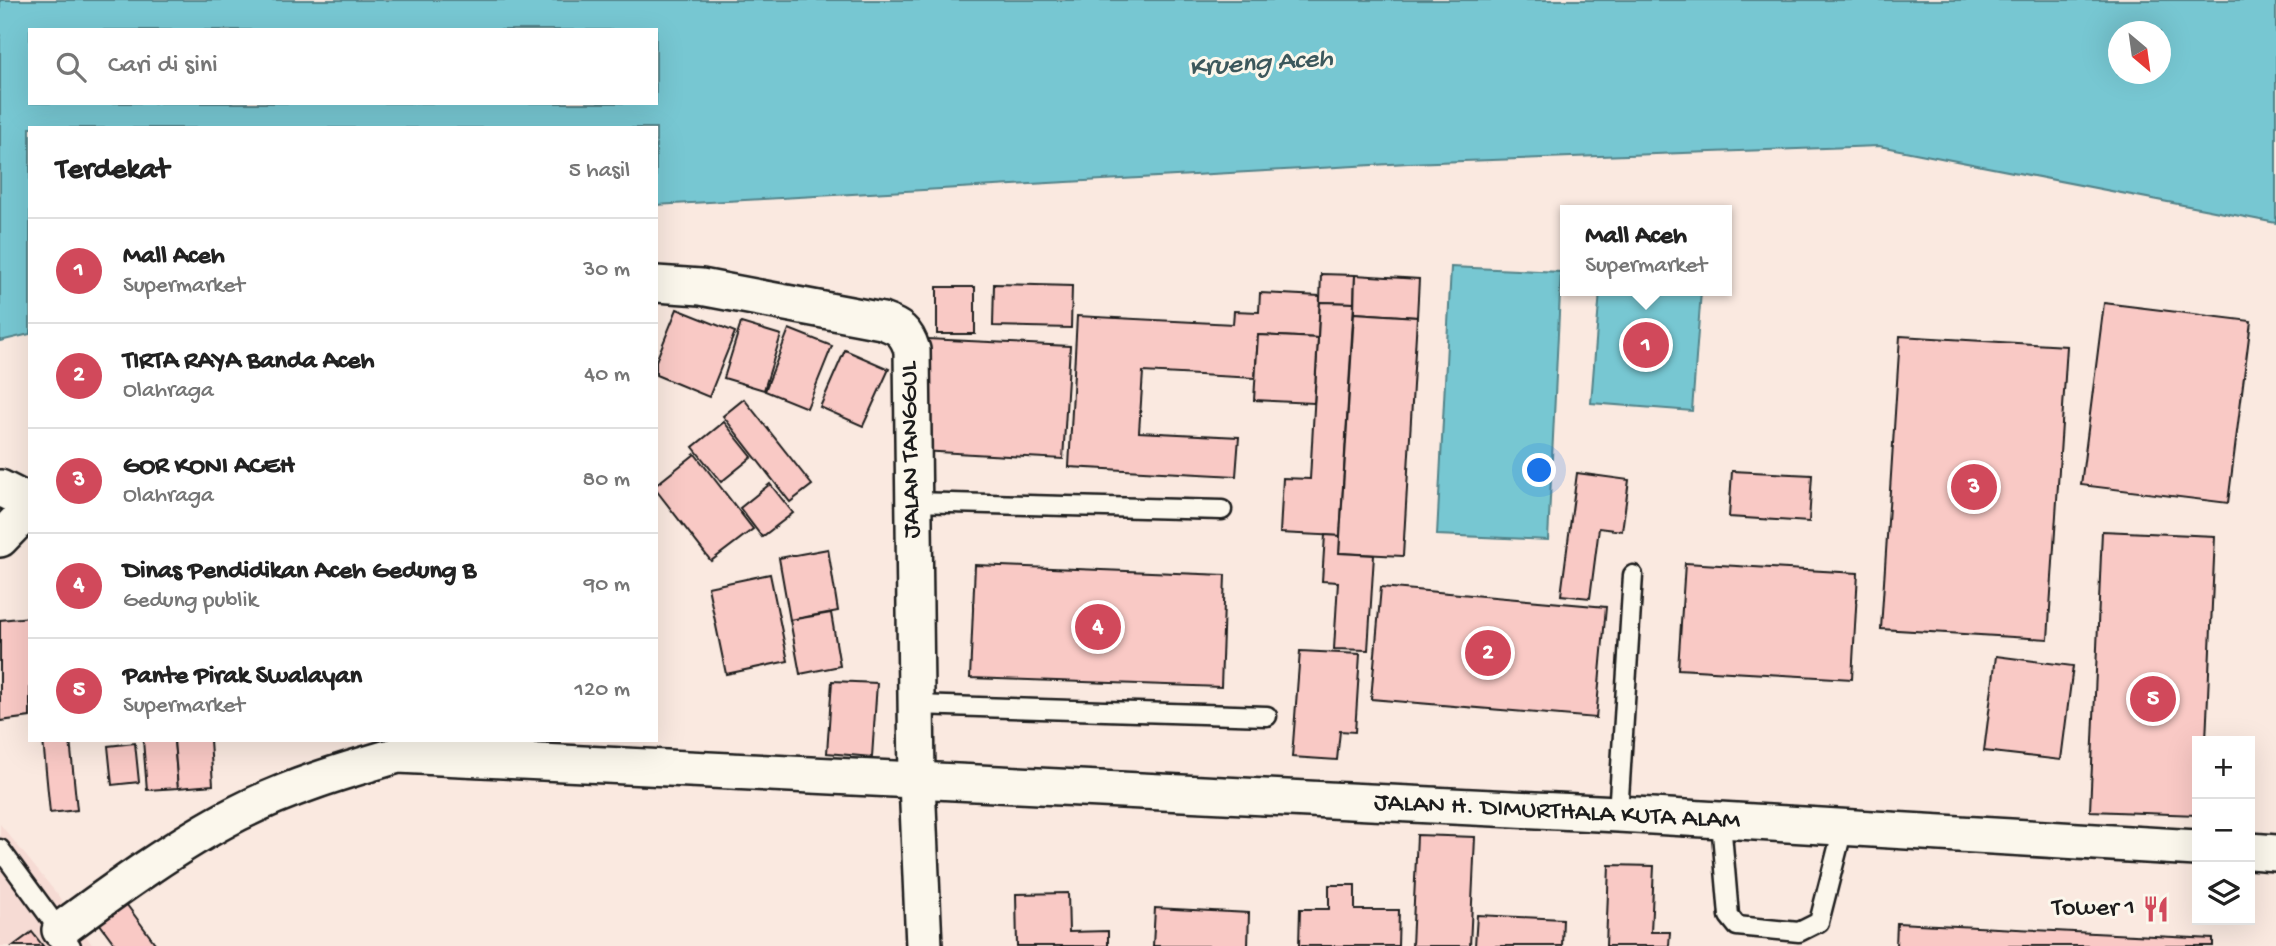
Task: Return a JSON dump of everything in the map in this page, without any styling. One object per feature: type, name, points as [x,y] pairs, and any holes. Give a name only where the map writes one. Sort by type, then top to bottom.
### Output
[{"type":"street","name":"JALAN TANGGUL","points":[[658,284],[701,287],[900,327],[908,338],[912,350],[917,782],[924,946]]},
{"type":"street","points":[[0,488],[28,505]]},
{"type":"street","points":[[0,539],[28,508]]},
{"type":"street","name":"JALAN H. DIMURTHALA KUTA ALAM","points":[[66,938],[109,894],[237,813],[324,776],[398,755],[1618,814],[2192,848]]},
{"type":"street","points":[[2255,851],[2276,853]]},
{"type":"lane","points":[[913,502],[1222,510]]},
{"type":"lane","points":[[1618,814],[1633,575]]},
{"type":"lane","points":[[916,705],[1267,716]]},
{"type":"lane","points":[[1721,821],[1729,916],[1737,926],[1799,932],[1819,922],[1843,828]]},
{"type":"lane","points":[[0,849],[66,938]]},
{"type":"shaded area","points":[[0,824],[57,894],[93,946],[0,946]]},
{"type":"water","name":"Krueng Aceh","points":[[0,0],[2276,0],[2276,223],[1879,146],[1408,163],[658,205],[658,126],[28,126],[28,334],[0,341]]},
{"type":"water","points":[[1451,267],[1560,272],[1548,540],[1437,535]]},
{"type":"water","points":[[1600,296],[1701,296],[1692,411],[1591,403]]},
{"type":"building","points":[[1321,274],[1355,275],[1354,303],[1320,302]]},
{"type":"building","points":[[1355,275],[1419,279],[1417,317],[1354,313]]},
{"type":"building","points":[[994,284],[1072,286],[1071,328],[993,326]]},
{"type":"building","points":[[937,287],[975,287],[975,334],[937,334]]},
{"type":"building","points":[[1260,293],[1320,296],[1318,338],[1258,335],[1255,378],[1143,372],[1139,432],[1239,437],[1236,476],[1069,467],[1077,316],[1233,324],[1234,311],[1259,312]]},
{"type":"building","points":[[1320,302],[1354,303],[1340,536],[1280,533],[1283,478],[1310,479]]},
{"type":"building","points":[[2104,303],[2251,321],[2228,503],[2081,485]]},
{"type":"building","points":[[677,309],[735,332],[709,397],[658,376],[658,356]]},
{"type":"building","points":[[1354,313],[1417,317],[1403,556],[1339,553]]},
{"type":"building","points":[[741,323],[781,335],[764,390],[724,378]]},
{"type":"building","points":[[789,329],[832,346],[807,408],[765,391]]},
{"type":"building","points":[[1258,335],[1318,338],[1314,403],[1254,400]]},
{"type":"building","points":[[1900,336],[2067,346],[2048,639],[1881,629]]},
{"type":"building","points":[[927,339],[1070,346],[1063,459],[921,451]]},
{"type":"building","points":[[845,350],[889,369],[863,426],[820,407]]},
{"type":"building","points":[[744,399],[812,485],[790,502],[723,416]]},
{"type":"building","points":[[724,422],[752,457],[721,482],[693,447]]},
{"type":"building","points":[[695,454],[753,529],[711,561],[658,493],[658,483]]},
{"type":"building","points":[[1732,471],[1812,475],[1809,522],[1729,517]]},
{"type":"building","points":[[1577,473],[1629,480],[1622,531],[1599,528],[1590,598],[1561,595]]},
{"type":"building","points":[[770,484],[793,513],[762,537],[740,508]]},
{"type":"building","points":[[2102,531],[2215,536],[2206,736],[2192,736],[2192,815],[2090,811]]},
{"type":"building","points":[[1325,535],[1340,536],[1339,553],[1374,555],[1368,650],[1334,649],[1338,582],[1322,581]]},
{"type":"building","points":[[828,549],[838,611],[790,620],[779,558]]},
{"type":"building","points":[[1685,563],[1858,573],[1852,679],[1678,669]]},
{"type":"building","points":[[975,565],[1225,575],[1221,687],[970,678]]},
{"type":"building","points":[[770,574],[788,661],[726,674],[708,587]]},
{"type":"building","points":[[1381,587],[1606,607],[1596,718],[1371,699]]},
{"type":"building","points":[[831,613],[840,666],[800,674],[790,620]]},
{"type":"building","points":[[28,617],[28,717],[0,721],[0,620]]},
{"type":"building","points":[[1300,651],[1360,654],[1355,732],[1340,731],[1337,760],[1292,757]]},
{"type":"building","points":[[1996,656],[2073,666],[2061,760],[1984,751]]},
{"type":"building","points":[[832,681],[877,683],[872,757],[827,753]]},
{"type":"building","points":[[43,742],[70,742],[77,810],[50,813]]},
{"type":"building","points":[[143,742],[174,742],[178,788],[147,790]]},
{"type":"building","points":[[174,742],[210,742],[213,785],[178,788]]},
{"type":"building","points":[[135,743],[139,782],[112,785],[108,746]]},
{"type":"building","points":[[1417,835],[1475,837],[1470,946],[1412,946]]},
{"type":"building","points":[[1609,865],[1654,866],[1651,932],[1670,932],[1669,946],[1606,946]]},
{"type":"building","points":[[1329,885],[1355,885],[1355,910],[1399,910],[1398,946],[1299,946],[1300,909],[1329,909]]},
{"type":"building","points":[[1068,893],[1069,932],[1108,931],[1108,946],[1017,946],[1016,894]]},
{"type":"building","points":[[124,901],[157,946],[116,946],[97,920]]},
{"type":"building","points":[[1155,908],[1249,913],[1248,946],[1153,946]]},
{"type":"building","points":[[1477,915],[1563,919],[1562,946],[1475,946]]},
{"type":"building","points":[[1897,923],[2213,939],[2213,946],[1896,946]]},
{"type":"building","points":[[32,932],[43,946],[13,946]]},
{"type":"place","name":"Mall Aceh","points":[[1646,345]]},
{"type":"place","name":"GOR KONI ACEH","points":[[1974,487]]},
{"type":"place","name":"Dinas Pendidikan Aceh Gedung B","points":[[1098,627]]},
{"type":"place","name":"TIRTA RAYA Banda Aceh","points":[[1488,653]]},
{"type":"place","name":"Pante Pirak Swalayan","points":[[2153,699]]},
{"type":"place","name":"Tower 1","points":[[2156,909]]}]
